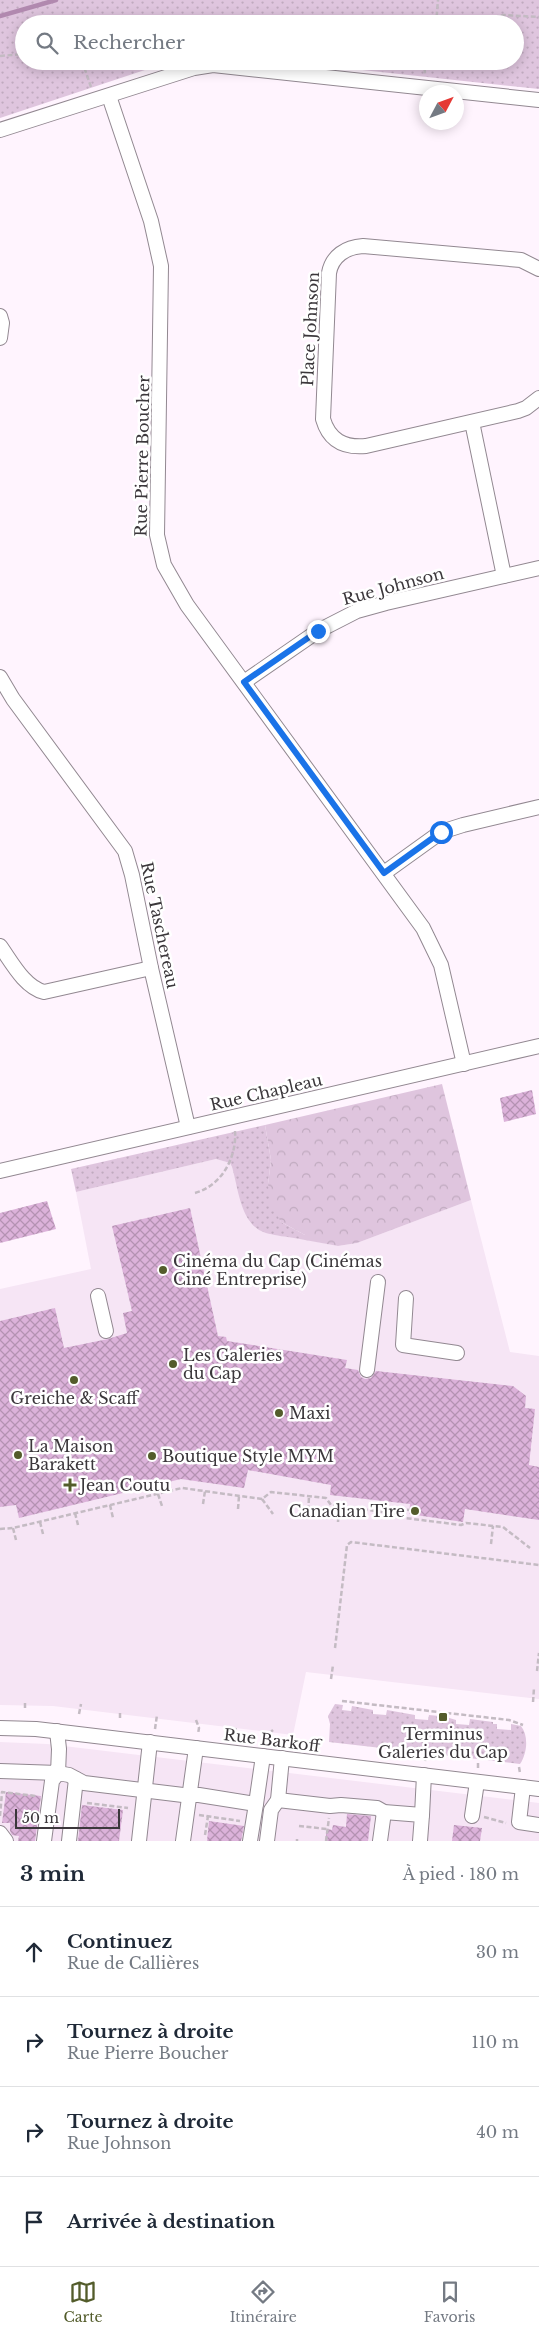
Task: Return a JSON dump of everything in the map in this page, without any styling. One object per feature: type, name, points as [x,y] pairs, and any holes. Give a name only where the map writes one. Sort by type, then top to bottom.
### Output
[{"type":"street","points":[[0,130],[188,70]]},
{"type":"street","points":[[260,70],[539,100]]},
{"type":"street","name":"Rue Pierre Boucher","points":[[109,96],[151,221],[161,266],[162,328],[156,512],[160,550],[171,579],[187,605],[423,928],[436,951],[464,1064]]},
{"type":"street","name":"Place Johnson","points":[[539,269],[521,260],[363,246],[347,249],[334,259],[330,265],[323,419],[333,437],[345,445],[366,446],[526,408],[539,398]]},
{"type":"street","points":[[0,316],[2,323],[0,338]]},
{"type":"street","points":[[472,422],[504,576]]},
{"type":"street","name":"Rue Johnson","points":[[244,682],[318,631],[357,611],[539,568]]},
{"type":"street","name":"Rue Taschereau","points":[[0,677],[13,698],[125,851],[188,1127]]},
{"type":"street","points":[[384,873],[441,832],[539,807]]},
{"type":"street","points":[[0,946],[30,985],[36,990],[44,992],[151,968]]},
{"type":"street","name":"Rue Chapleau","points":[[0,1171],[539,1046]]},
{"type":"street","points":[[366,1370],[378,1282]]},
{"type":"street","points":[[98,1296],[106,1330]]},
{"type":"street","points":[[406,1298],[403,1345],[457,1352]]},
{"type":"street","name":"Rue Barkoff","points":[[0,1728],[57,1731],[150,1742],[197,1741],[264,1749],[282,1758],[539,1789]]},
{"type":"street","points":[[44,1841],[52,1781],[58,1773],[60,1749],[57,1731]]},
{"type":"street","points":[[183,1841],[197,1741]]},
{"type":"street","points":[[139,1841],[150,1742]]},
{"type":"street","points":[[250,1841],[264,1749]]},
{"type":"street","points":[[267,1841],[271,1810],[278,1800],[282,1758]]},
{"type":"street","points":[[0,1771],[58,1773],[84,1783],[256,1804]]},
{"type":"street","points":[[420,1841],[424,1775]]},
{"type":"street","points":[[69,1841],[76,1779]]},
{"type":"street","points":[[472,1816],[477,1782]]},
{"type":"street","points":[[523,1787],[519,1822],[539,1825]]},
{"type":"street","points":[[278,1800],[330,1806],[377,1808],[384,1812],[422,1816]]},
{"type":"street","points":[[380,1841],[384,1812]]},
{"type":"street","points":[[0,1833],[6,1841]]},
{"type":"path","points":[[437,15],[438,0]]},
{"type":"path","points":[[524,16],[539,16]]},
{"type":"path","points":[[0,56],[15,55]]},
{"type":"path","points":[[85,70],[95,100]]},
{"type":"path","points":[[195,1193],[209,1189],[230,1163],[235,1148],[234,1130]]},
{"type":"path","points":[[0,1529],[14,1528],[182,1488],[262,1499],[271,1492],[310,1496],[326,1498],[331,1505],[397,1514],[406,1518],[461,1525],[466,1523],[503,1527],[530,1548]]},
{"type":"path","points":[[203,1504],[204,1491]]},
{"type":"path","points":[[158,1494],[162,1506]]},
{"type":"path","points":[[238,1509],[240,1496]]},
{"type":"path","points":[[308,1518],[310,1496]]},
{"type":"path","points":[[262,1499],[273,1514]]},
{"type":"path","points":[[110,1505],[113,1518]]},
{"type":"path","points":[[338,1522],[339,1506]]},
{"type":"path","points":[[397,1514],[397,1509],[410,1510]]},
{"type":"path","points":[[75,1513],[78,1526]]},
{"type":"path","points":[[40,1522],[43,1534]]},
{"type":"path","points":[[491,1544],[493,1526]]},
{"type":"path","points":[[14,1528],[16,1540]]},
{"type":"path","points":[[335,1648],[349,1543],[539,1565]]},
{"type":"path","points":[[537,1671],[539,1652]]},
{"type":"path","points":[[331,1679],[333,1665]]},
{"type":"path","points":[[532,1702],[534,1688]]},
{"type":"path","points":[[342,1701],[514,1720],[523,1725]]},
{"type":"path","points":[[24,1703],[25,1709]]},
{"type":"path","points":[[79,1714],[81,1704]]},
{"type":"path","points":[[120,1712],[120,1718]]},
{"type":"path","points":[[155,1729],[157,1715]]},
{"type":"path","points":[[196,1720],[199,1728],[197,1741]]},
{"type":"path","points":[[236,1726],[236,1733]]},
{"type":"path","points":[[264,1749],[266,1736],[273,1730]]},
{"type":"path","points":[[426,1755],[426,1761]]},
{"type":"path","points":[[478,1762],[478,1767]]},
{"type":"path","points":[[0,1816],[2,1792],[44,1797]]},
{"type":"path","points":[[79,1802],[130,1808]]},
{"type":"path","points":[[194,1814],[244,1822]]},
{"type":"path","points":[[205,1835],[208,1816]]},
{"type":"path","points":[[326,1841],[329,1816]]},
{"type":"path","points":[[472,1816],[492,1818],[494,1821],[506,1823],[519,1822]]},
{"type":"path","points":[[299,1826],[327,1829]]},
{"type":"shaded area","points":[[216,1159],[230,1163],[244,1209],[250,1222],[261,1231],[338,1246],[357,1243],[471,1200],[510,1352],[539,1356],[539,1699],[306,1672],[293,1735],[53,1706],[0,1705],[0,1289],[91,1269],[76,1192]]},
{"type":"shaded area","points":[[0,1742],[47,1744],[539,1803],[539,1841],[0,1841]]},
{"type":"green space","points":[[0,0],[539,0],[539,89],[363,70],[524,70],[524,15],[15,15],[15,70],[145,70],[0,118]]},
{"type":"green space","points":[[442,1084],[471,1200],[357,1243],[338,1246],[305,1240],[305,1235],[281,1222],[270,1202],[268,1184],[271,1160],[265,1125]]},
{"type":"green space","points":[[265,1125],[271,1160],[268,1184],[281,1222],[305,1235],[305,1240],[269,1234],[253,1225],[244,1210],[230,1163],[216,1159],[76,1192],[71,1169]]},
{"type":"green space","points":[[335,1704],[343,1705],[342,1710],[351,1711],[352,1706],[373,1710],[373,1714],[386,1715],[387,1710],[415,1715],[415,1719],[428,1720],[429,1715],[439,1716],[439,1720],[445,1721],[446,1717],[456,1720],[456,1724],[469,1725],[470,1719],[493,1722],[493,1724],[497,1724],[497,1729],[511,1730],[511,1724],[521,1726],[526,1740],[524,1755],[520,1764],[329,1742],[330,1724],[328,1716]]},
{"type":"building","points":[[532,1090],[536,1114],[504,1122],[500,1098]]},
{"type":"building","points":[[47,1201],[56,1229],[0,1243],[0,1213]]},
{"type":"building","name":"Les Galeries du Cap","points":[[190,1208],[218,1336],[226,1337],[227,1341],[347,1360],[345,1368],[358,1370],[361,1377],[365,1379],[371,1378],[376,1371],[513,1386],[526,1396],[525,1408],[535,1409],[529,1465],[539,1467],[539,1520],[465,1509],[463,1522],[409,1514],[410,1504],[330,1495],[331,1485],[248,1470],[244,1488],[181,1479],[19,1518],[16,1505],[0,1507],[0,1321],[55,1308],[64,1348],[127,1333],[123,1313],[132,1311],[112,1226]]},
{"type":"building","points":[[6,1792],[41,1796],[35,1841],[18,1841],[19,1836],[12,1835],[10,1831],[10,1823],[2,1823]]},
{"type":"building","points":[[82,1805],[123,1810],[119,1841],[78,1841]]},
{"type":"building","points":[[347,1814],[371,1816],[368,1841],[325,1841],[327,1829],[332,1830],[333,1825],[346,1827]]},
{"type":"building","points":[[209,1821],[244,1826],[241,1841],[207,1841]]},
{"type":"building","points":[[454,1825],[482,1828],[480,1841],[452,1841]]},
{"type":"waterway","points":[[0,16],[56,0]]},
{"type":"place","name":"Cinéma du Cap (Cinémas Ciné Entreprise)","points":[[163,1270]]},
{"type":"place","name":"Les Galeries du Cap","points":[[173,1364]]},
{"type":"place","name":"Greiche & Scaff","points":[[74,1380]]},
{"type":"place","name":"Maxi","points":[[279,1413]]},
{"type":"place","name":"La Maison Barakett","points":[[18,1455]]},
{"type":"place","name":"Boutique Style MYM","points":[[152,1456]]},
{"type":"place","name":"Jean Coutu","points":[[70,1485]]},
{"type":"place","name":"Canadian Tire","points":[[415,1511]]},
{"type":"place","name":"Terminus Galeries du Cap","points":[[443,1717]]},
{"type":"route","points":[[318,631],[244,682],[384,873],[441,832]]}]
